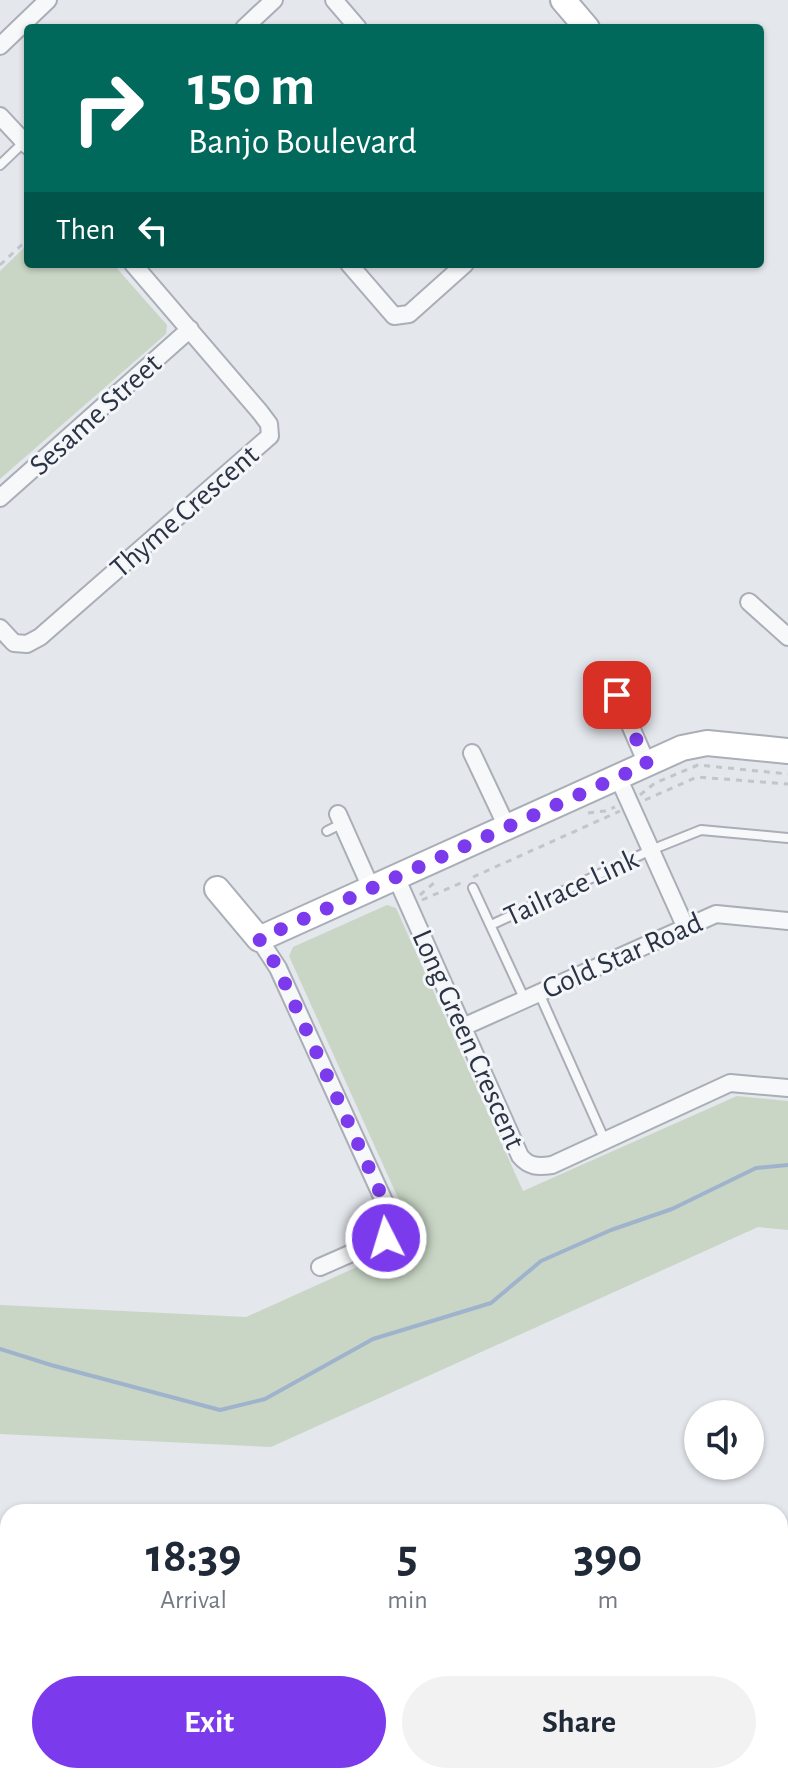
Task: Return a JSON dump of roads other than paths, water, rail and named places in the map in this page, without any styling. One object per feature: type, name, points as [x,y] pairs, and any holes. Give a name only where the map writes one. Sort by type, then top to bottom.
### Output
[{"type":"street","points":[[0,46],[48,0]]},
{"type":"street","points":[[248,24],[274,0]]},
{"type":"street","points":[[334,0],[355,24]]},
{"type":"street","points":[[563,0],[584,24]]},
{"type":"street","points":[[0,116],[24,142]]},
{"type":"street","name":"Thyme Crescent","points":[[0,628],[14,643],[27,644],[40,637],[270,436],[269,424],[260,412],[137,268]]},
{"type":"street","points":[[352,268],[394,316],[409,314],[461,268]]},
{"type":"street","name":"Sesame Street","points":[[0,498],[190,329]]},
{"type":"street","points":[[749,602],[788,637]]},
{"type":"street","points":[[617,695],[647,764]]},
{"type":"street","points":[[259,939],[682,748],[707,743],[788,751]]},
{"type":"street","points":[[472,753],[507,827]]},
{"type":"street","points":[[618,777],[685,926]]},
{"type":"street","points":[[336,823],[371,888]]},
{"type":"street","name":"Long Green Crescent","points":[[396,877],[520,1156],[526,1163],[538,1167],[552,1165],[730,1083],[788,1088]]},
{"type":"street","points":[[217,889],[259,939],[278,968],[389,1212],[386,1238],[320,1267]]},
{"type":"street","name":"Gold Star Road","points":[[463,1027],[716,914],[788,921]]},
{"type":"lane","points":[[0,165],[24,146]]},
{"type":"lane","name":"Tailrace Link","points":[[491,925],[701,830],[788,838]]},
{"type":"lane","points":[[473,888],[605,1141]]},
{"type":"waterway","points":[[0,1349],[220,1410],[265,1399],[373,1339],[491,1303],[541,1261],[611,1230],[672,1209],[756,1168],[788,1165]]}]
